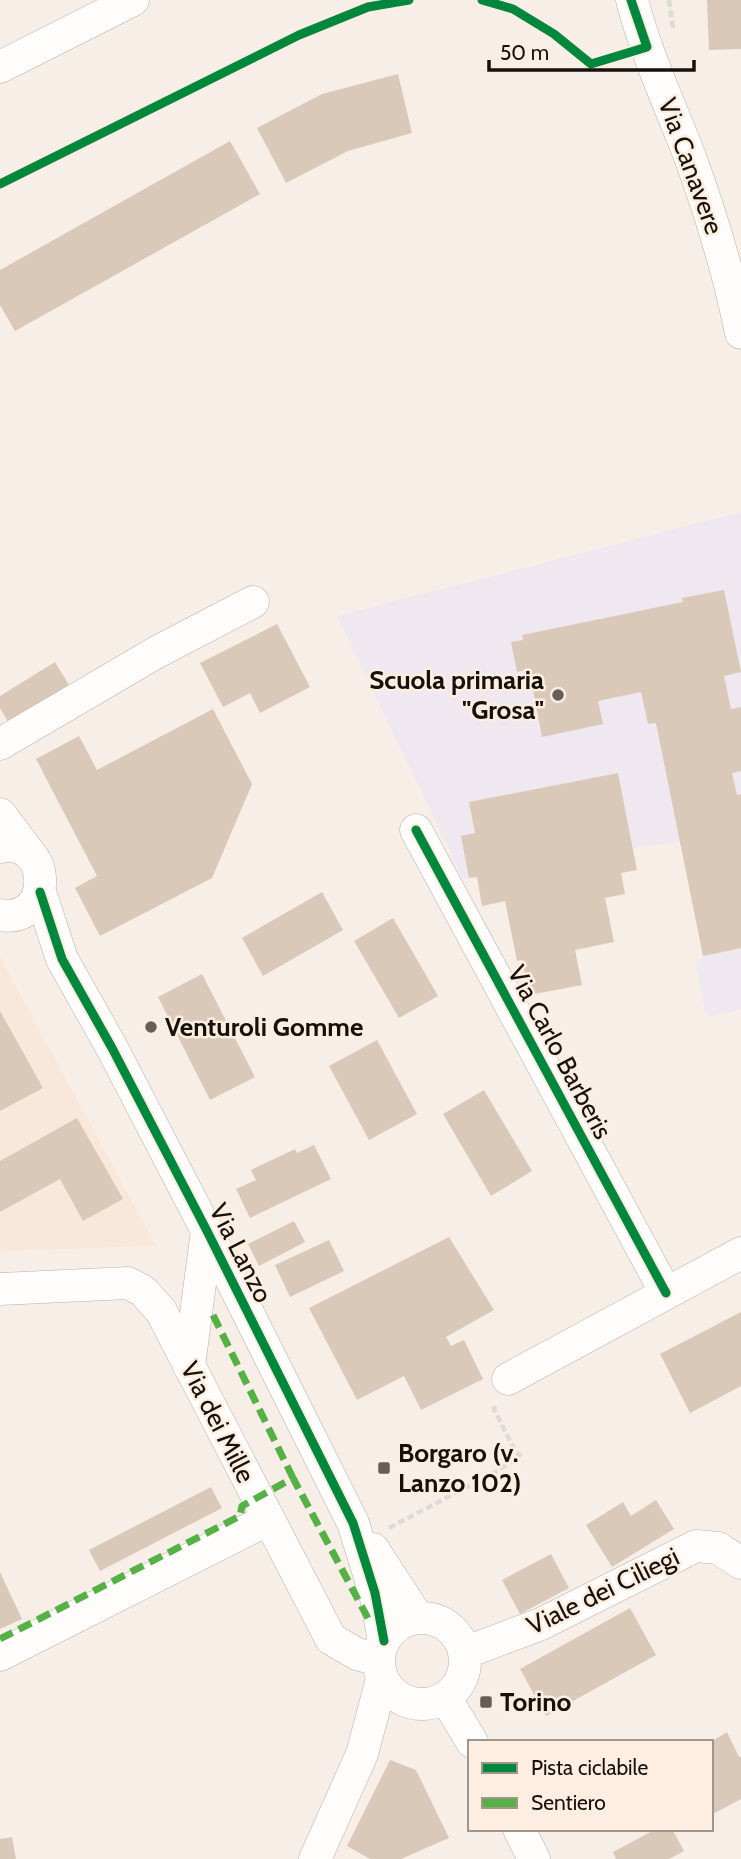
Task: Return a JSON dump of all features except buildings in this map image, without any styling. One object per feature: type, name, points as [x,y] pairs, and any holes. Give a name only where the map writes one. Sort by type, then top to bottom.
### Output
[{"type":"street","points":[[0,67],[132,0]]},
{"type":"street","name":"Via Canavere","points":[[632,1],[691,160],[720,248],[741,334]]},
{"type":"street","points":[[0,744],[146,659],[253,602]]},
{"type":"street","points":[[0,814],[34,860]]},
{"type":"street","name":"Via Carlo Barberis","points":[[416,830],[666,1293]]},
{"type":"street","points":[[0,847],[16,847],[34,860]]},
{"type":"street","name":"Via Lanzo","points":[[34,860],[40,870],[40,892],[62,959],[112,1048],[360,1531],[418,1618]]},
{"type":"street","points":[[2,916],[22,912],[30,907],[40,892]]},
{"type":"street","name":"Via Lanzo","points":[[2,916],[62,959]]},
{"type":"street","points":[[189,1366],[207,1231]]},
{"type":"street","points":[[508,1379],[741,1253]]},
{"type":"street","name":"Via dei Mille","points":[[0,1289],[128,1283],[143,1291],[161,1311],[331,1639],[357,1654],[382,1660]]},
{"type":"street","points":[[0,1656],[269,1519]]},
{"type":"street","name":"Via Lanzo","points":[[360,1531],[375,1593],[382,1660]]},
{"type":"street","name":"Viale dei Ciliegi","points":[[464,1653],[541,1624],[696,1546],[718,1548],[741,1563]]},
{"type":"street","points":[[315,1859],[362,1754],[382,1660],[398,1625],[418,1618],[433,1619],[448,1626],[459,1639],[464,1653],[461,1678],[445,1697],[429,1703],[411,1703],[394,1694],[382,1660]]},
{"type":"street","points":[[445,1697],[471,1740]]},
{"type":"street","points":[[362,1754],[411,1703]]},
{"type":"street","points":[[520,1831],[534,1859]]},
{"type":"path","points":[[360,1531],[499,1470],[520,1455],[514,1449],[494,1409],[496,1398],[508,1379]]},
{"type":"shaded area","name":"Scuola primaria \"Grosa\"","points":[[741,512],[741,1010],[706,1017],[696,966],[703,955],[680,842],[633,848],[618,773],[470,802],[475,833],[461,836],[469,878],[463,879],[337,616]]},
{"type":"shaded area","points":[[0,957],[156,1246],[0,1251]]},
{"type":"marked path","points":[[213,1315],[293,1478]]},
{"type":"marked path","points":[[0,1639],[240,1516],[242,1506],[293,1478],[370,1622]]},
{"type":"cycle path","points":[[0,184],[299,35],[368,7],[409,0]]},
{"type":"cycle path","points":[[482,0],[513,9],[554,34],[591,64],[647,47],[631,0]]},
{"type":"cycle path","points":[[416,830],[666,1293]]},
{"type":"cycle path","points":[[40,892],[62,959],[112,1048],[207,1231],[353,1523],[375,1593],[384,1641]]},
{"type":"place","name":"Scuola primaria \"Grosa\"","points":[[558,695]]},
{"type":"place","name":"Venturoli Gomme","points":[[151,1027]]},
{"type":"place","name":"Borgaro (v. Lanzo 102)","points":[[384,1468]]},
{"type":"place","name":"Torino","points":[[486,1702]]}]
